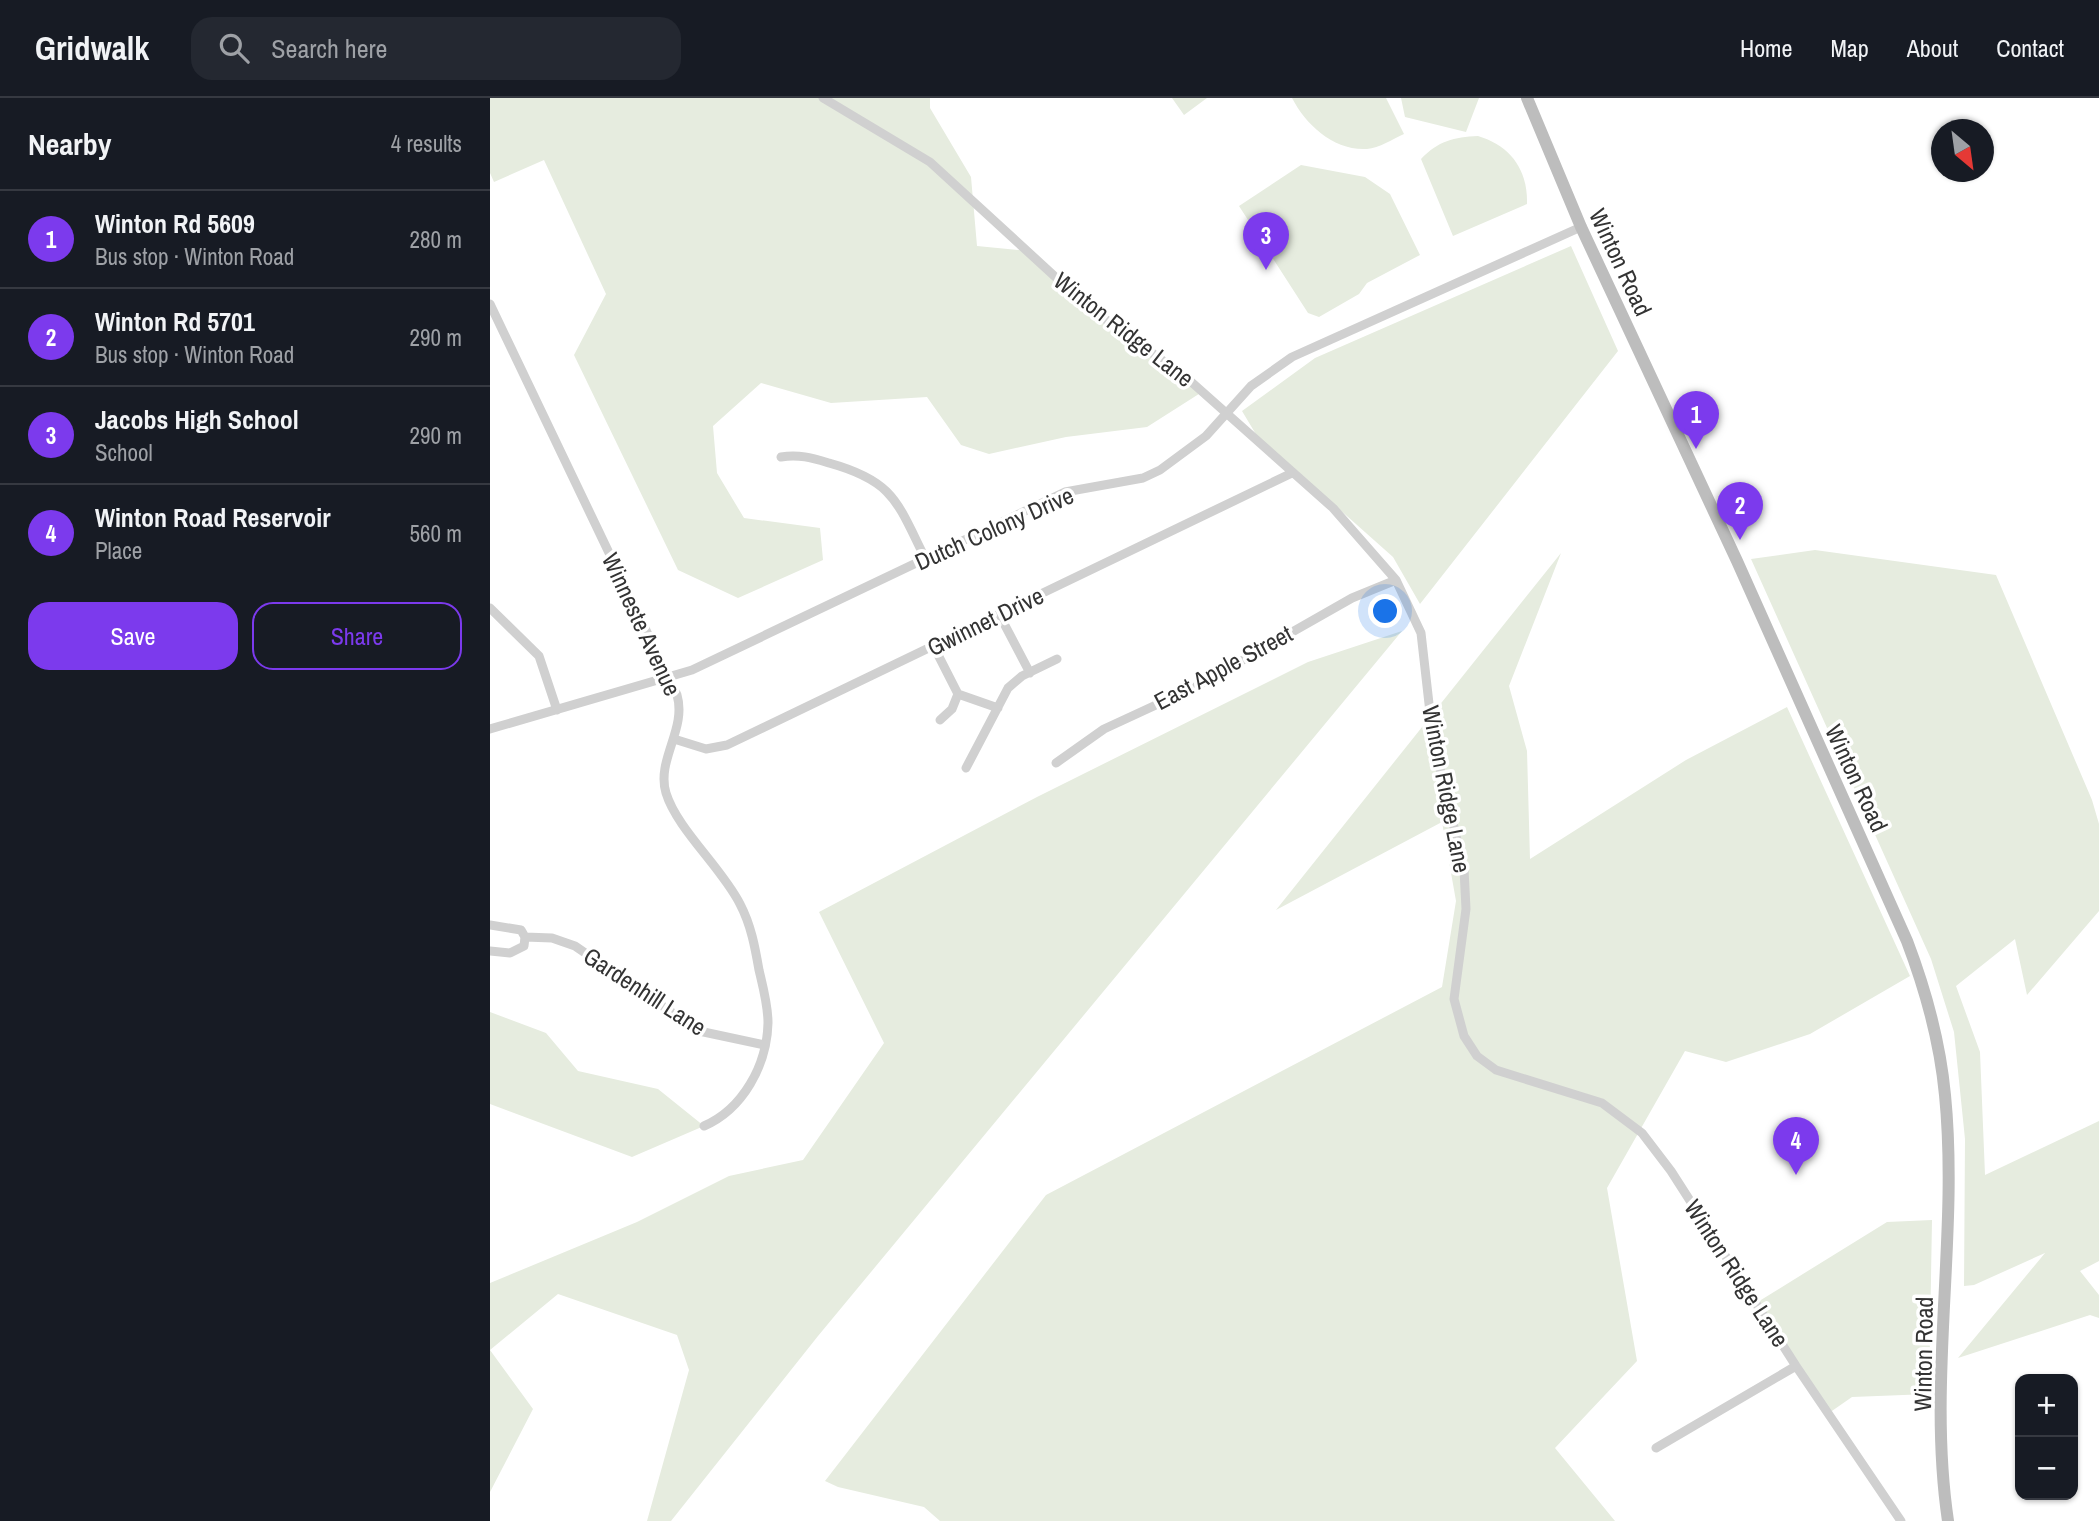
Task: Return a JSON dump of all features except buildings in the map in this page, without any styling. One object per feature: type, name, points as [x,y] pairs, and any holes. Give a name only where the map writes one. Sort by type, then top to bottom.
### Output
[{"type":"main road","name":"Winton Road","points":[[1527,98],[1581,227],[1851,814],[1907,941],[1929,1006],[1942,1067],[1947,1132],[1941,1461],[1948,1521]]},
{"type":"street","name":"Winton Ridge Lane","points":[[823,98],[930,162],[967,192],[1087,306],[1188,379],[1333,508],[1396,580],[1421,633],[1433,738],[1464,869],[1466,909],[1454,999],[1464,1036],[1477,1056],[1496,1070],[1602,1103],[1642,1133],[1671,1171],[1796,1366],[1901,1521]]},
{"type":"street","name":"Dutch Colony Drive","points":[[490,729],[692,670],[1066,492],[1143,478],[1192,449],[1251,386],[1292,357],[1581,227]]},
{"type":"street","name":"Winneste Avenue","points":[[490,304],[495,326],[669,677],[680,710],[664,772],[667,796],[730,887],[748,922],[767,1011],[765,1045],[756,1074],[739,1099],[720,1118],[704,1126]]},
{"type":"street","points":[[781,457],[798,454],[856,470],[876,480],[898,505],[925,558]]},
{"type":"street","name":"Gwinnet Drive","points":[[674,739],[706,749],[720,747],[1292,472]]},
{"type":"street","name":"East Apple Street","points":[[1056,763],[1104,729],[1197,686],[1352,598],[1396,580]]},
{"type":"street","points":[[490,608],[539,656],[556,710]]},
{"type":"street","points":[[999,614],[1030,673]]},
{"type":"street","points":[[933,645],[958,694],[998,708]]},
{"type":"street","points":[[966,768],[1008,688],[1057,659]]},
{"type":"street","points":[[940,720],[952,709],[958,694]]},
{"type":"street","name":"Gardenhill Lane","points":[[490,925],[521,930],[525,937],[552,938],[575,946],[699,1031],[765,1045]]},
{"type":"street","points":[[490,951],[519,950],[524,946],[525,937]]},
{"type":"street","points":[[1656,1448],[1796,1366]]},
{"type":"shaded area","points":[[490,98],[930,98],[930,108],[971,177],[977,246],[1029,251],[1087,306],[1202,392],[1147,427],[1066,437],[989,454],[961,445],[927,397],[831,403],[761,383],[713,426],[717,473],[744,518],[820,528],[823,560],[738,598],[678,570],[574,355],[606,294],[544,160],[494,182],[490,173]]},
{"type":"shaded area","points":[[1172,98],[1207,98],[1184,115]]},
{"type":"shaded area","points":[[1292,98],[1386,98],[1404,134],[1367,149],[1343,146],[1313,127]]},
{"type":"shaded area","points":[[1401,98],[1479,98],[1466,132],[1405,117]]},
{"type":"shaded area","points":[[1478,136],[1500,146],[1515,161],[1524,180],[1527,204],[1453,236],[1421,159],[1447,141]]},
{"type":"shaded area","points":[[1301,165],[1365,177],[1390,194],[1420,255],[1367,283],[1359,294],[1319,317],[1308,313],[1239,206]]},
{"type":"shaded area","points":[[1571,246],[1618,351],[1420,604],[1393,557],[1257,436],[1242,411],[1315,358]]},
{"type":"shaded area","points":[[1815,550],[1996,575],[2092,800],[2099,824],[2099,911],[2027,995],[2015,939],[1956,986],[1980,1052],[1985,1175],[2099,1121],[2099,1261],[2080,1271],[2099,1295],[2099,1318],[2090,1315],[1958,1358],[2045,1253],[1974,1285],[1964,1286],[1965,1139],[1954,1032],[1931,959],[1751,559]]},
{"type":"shaded area","points":[[1561,553],[1509,686],[1527,751],[1530,859],[1686,760],[1787,707],[1910,976],[1810,1034],[1726,1062],[1685,1051],[1607,1188],[1637,1361],[1555,1448],[1615,1521],[940,1521],[924,1507],[838,1487],[825,1481],[1046,1195],[1442,987],[1456,901],[1442,822],[1276,910]]},
{"type":"shaded area","points":[[1402,631],[818,1336],[671,1521],[647,1521],[689,1370],[677,1335],[558,1294],[490,1350],[490,1283],[637,1222],[729,1176],[803,1160],[884,1043],[819,912],[1037,797],[1308,662]]},
{"type":"shaded area","points":[[490,1012],[546,1033],[578,1071],[658,1089],[704,1126],[632,1157],[490,1104]]},
{"type":"shaded area","points":[[1932,1220],[1929,1394],[1852,1397],[1829,1413],[1756,1303],[1887,1222]]},
{"type":"shaded area","points":[[490,1350],[533,1409],[490,1492]]},
{"type":"place","name":"Jacobs High School","points":[[1266,270]]},
{"type":"place","name":"Winton Rd 5609","points":[[1696,449]]},
{"type":"place","name":"Winton Rd 5701","points":[[1740,540]]},
{"type":"place","name":"Winton Road Reservoir","points":[[1796,1175]]}]
